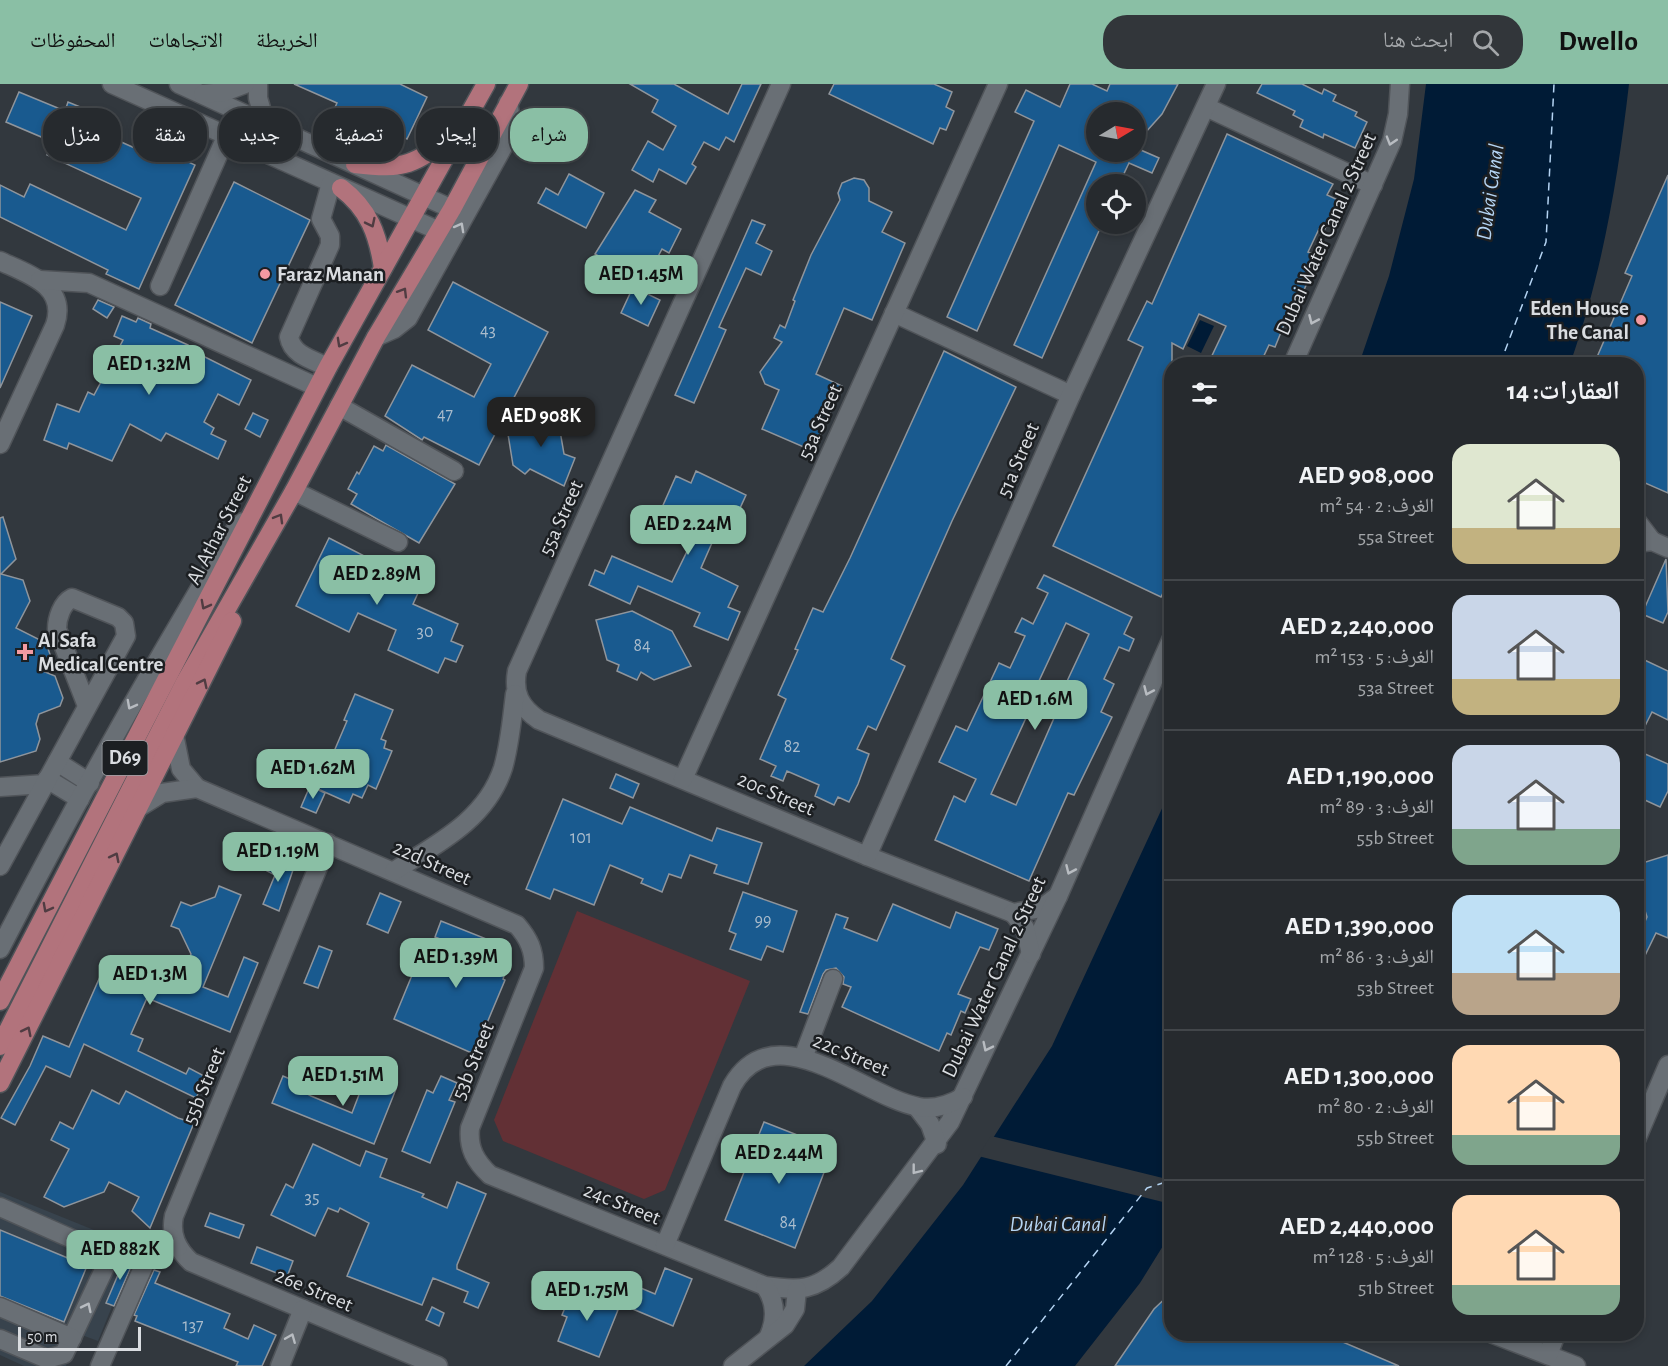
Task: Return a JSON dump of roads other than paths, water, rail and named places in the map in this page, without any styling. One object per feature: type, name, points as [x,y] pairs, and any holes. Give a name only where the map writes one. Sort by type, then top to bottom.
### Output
[{"type":"main road","name":"Al Athar Street","points":[[473,108],[486,84]]},
{"type":"main road","name":"Al Athar Street","points":[[0,1046],[159,732],[294,491],[376,337],[455,204],[519,84]]},
{"type":"main road","points":[[356,164],[397,167],[416,160]]},
{"type":"main road","name":"Al Athar Street","points":[[0,1001],[317,387],[443,162]]},
{"type":"main road","points":[[336,185],[351,195],[372,222],[383,268]]},
{"type":"main road","points":[[0,1083],[175,739],[241,602],[250,569]]},
{"type":"street","points":[[112,84],[219,133]]},
{"type":"street","points":[[179,84],[233,108]]},
{"type":"street","points":[[201,94],[224,92],[245,84]]},
{"type":"street","points":[[258,84],[261,108]]},
{"type":"street","name":"55a Street","points":[[394,871],[453,833],[486,800],[502,770],[520,701],[517,671],[781,84]]},
{"type":"street","name":"53a Street","points":[[683,779],[998,84]]},
{"type":"street","name":"51a Street","points":[[867,856],[1071,395],[1216,84]]},
{"type":"street","name":"Dubai Water Canal 2 Street","points":[[1296,357],[1392,141],[1398,114],[1400,84]]},
{"type":"street","points":[[376,337],[394,329],[408,318],[447,251],[508,138],[512,124],[508,104]]},
{"type":"street","points":[[1206,107],[1373,185]]},
{"type":"street","points":[[301,139],[356,164],[427,190],[455,204]]},
{"type":"street","points":[[160,286],[219,152]]},
{"type":"street","points":[[284,162],[336,185],[408,224],[436,236]]},
{"type":"street","points":[[328,367],[300,354],[292,348],[289,338],[330,245],[330,236],[321,219],[336,185]]},
{"type":"street","points":[[0,261],[40,280],[55,296],[57,318],[0,444]]},
{"type":"street","points":[[40,280],[89,283],[317,387]]},
{"type":"street","points":[[894,313],[1071,395]]},
{"type":"street","points":[[339,406],[454,471]]},
{"type":"street","points":[[294,491],[398,542]]},
{"type":"street","points":[[1,947],[179,620],[235,530],[252,516]]},
{"type":"street","points":[[0,866],[57,762],[87,706],[126,631],[124,623],[118,617],[72,598],[64,604],[57,621],[57,629],[87,706]]},
{"type":"street","name":"Dubai Water Canal 2 Street","points":[[765,1286],[797,1290],[819,1284],[841,1267],[937,1144],[963,1097],[1058,896],[1164,656]]},
{"type":"street","name":"20c Street","points":[[520,701],[538,720],[867,856],[1013,913]]},
{"type":"street","points":[[175,739],[181,769],[197,788]]},
{"type":"street","points":[[57,762],[90,783]]},
{"type":"street","points":[[0,787],[46,781],[80,799]]},
{"type":"street","points":[[141,806],[168,792],[197,788]]},
{"type":"street","name":"22d Street","points":[[197,788],[517,925],[528,938],[534,954]]},
{"type":"street","name":"55b Street","points":[[178,1247],[173,1232],[174,1216],[328,843]]},
{"type":"street","points":[[1031,954],[1029,936],[1013,913],[1042,908],[1058,896]]},
{"type":"street","name":"53b Street","points":[[472,1152],[469,1140],[470,1128],[530,982],[534,954]]},
{"type":"street","points":[[803,1058],[833,979]]},
{"type":"street","name":"22c Street","points":[[665,1245],[732,1086],[748,1065],[766,1056],[788,1055],[803,1058],[917,1107],[941,1107],[963,1097]]},
{"type":"street","points":[[1644,1121],[1668,1065]]},
{"type":"street","points":[[917,1107],[930,1124],[937,1144]]},
{"type":"street","name":"24c Street","points":[[472,1152],[479,1165],[490,1175],[765,1286]]},
{"type":"street","points":[[0,1207],[104,1253],[109,1259],[63,1354],[53,1359],[0,1339]]},
{"type":"street","points":[[0,1219],[108,1263]]},
{"type":"street","points":[[100,1366],[148,1256],[164,1246],[178,1247]]},
{"type":"street","name":"26e Street","points":[[178,1247],[192,1262],[438,1366]]},
{"type":"street","points":[[765,1286],[772,1299],[775,1314],[769,1336]]},
{"type":"street","points":[[733,1366],[791,1318],[795,1309],[797,1290]]},
{"type":"street","points":[[0,1307],[72,1338]]},
{"type":"street","points":[[280,1366],[303,1309]]},
{"type":"street","points":[[1511,1341],[1576,1366]]},
{"type":"street","points":[[1548,1355],[1553,1341]]},
{"type":"water","name":"Dubai Canal","points":[[1426,84],[1629,84],[1620,155],[1600,261],[1572,357],[1361,357],[1389,276],[1414,179]]},
{"type":"water","points":[[1200,320],[1214,326],[1201,353],[1187,346]]},
{"type":"water","name":"Dubai Canal","points":[[1164,804],[1164,1244],[1140,1283],[1075,1366],[804,1366],[872,1301],[963,1185],[1052,1046]]},
{"type":"place","name":"Faraz Manan","points":[[265,274]]},
{"type":"place","name":"Eden House The Canal","points":[[1641,320]]},
{"type":"place","name":"Al Safa Medical Centre","points":[[25,652]]}]
